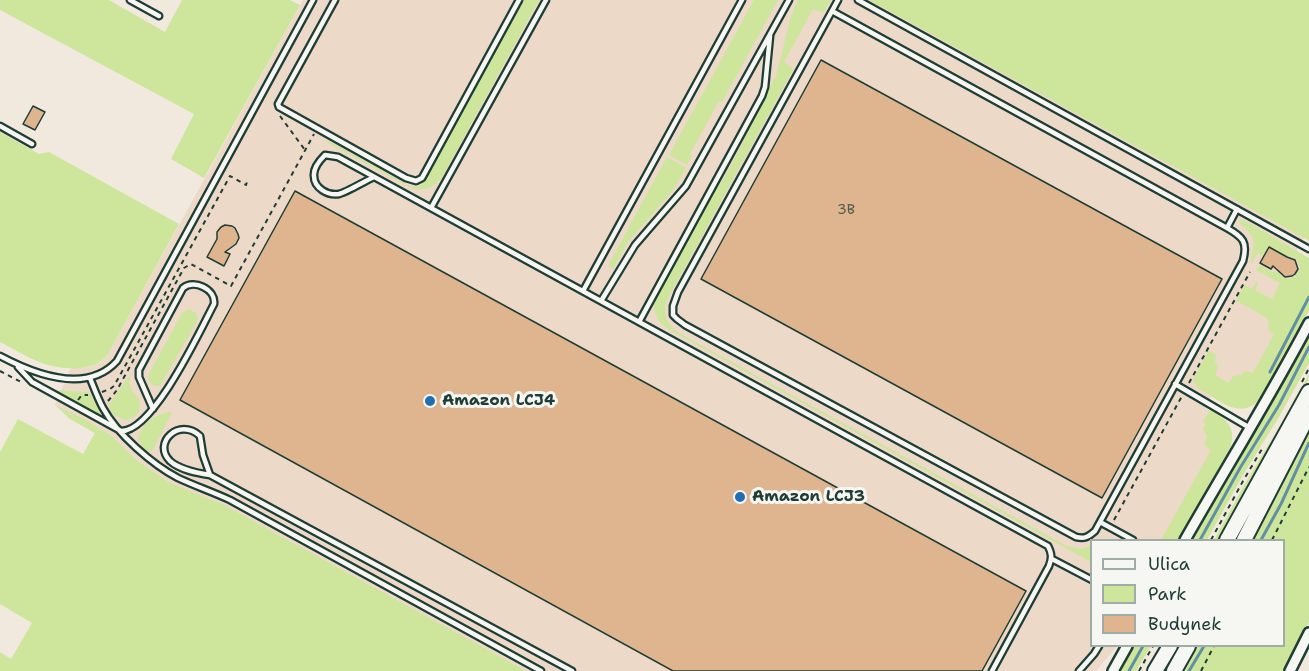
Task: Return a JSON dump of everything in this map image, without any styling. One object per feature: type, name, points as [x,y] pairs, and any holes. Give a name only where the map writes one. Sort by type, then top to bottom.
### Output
[{"type":"main road","points":[[1228,539],[1309,392]]},
{"type":"main road","points":[[1245,539],[1309,414]]},
{"type":"main road","points":[[1155,671],[1169,647]]},
{"type":"main road","points":[[1174,671],[1187,647]]},
{"type":"street","points":[[1186,539],[1309,323]]},
{"type":"street","points":[[1290,671],[1309,633]]},
{"type":"street","points":[[1113,671],[1126,647]]},
{"type":"lane","points":[[130,0],[159,16]]},
{"type":"lane","points":[[0,356],[36,373],[57,378],[90,378],[104,372],[117,361],[313,0]]},
{"type":"lane","points":[[335,0],[279,107],[406,178],[416,181],[422,177],[519,0]]},
{"type":"lane","points":[[431,208],[546,0]]},
{"type":"lane","points":[[583,291],[742,0]]},
{"type":"lane","points":[[602,301],[630,252],[686,186],[789,0]]},
{"type":"lane","points":[[832,11],[1227,228],[1239,235],[1244,243],[1243,261],[1095,531],[1088,537],[1083,539],[1076,537],[686,325],[673,315],[673,306],[678,292],[838,0]]},
{"type":"lane","points":[[858,0],[1309,249]]},
{"type":"lane","points":[[639,322],[762,96],[765,87],[770,33]]},
{"type":"lane","points":[[0,126],[32,144]]},
{"type":"lane","points":[[374,177],[339,194],[328,194],[320,189],[314,176],[315,168],[321,159],[325,155],[332,155],[374,177],[602,301],[1048,546],[1052,553],[1049,566],[992,671]]},
{"type":"lane","points":[[1227,228],[1237,209]]},
{"type":"lane","points":[[16,365],[32,382],[121,431],[127,432],[153,409],[167,389],[214,304],[215,299],[212,292],[194,284],[183,288],[139,370],[139,377],[153,409]]},
{"type":"lane","points":[[90,378],[108,417],[137,449],[164,470],[230,500],[541,671]]},
{"type":"lane","points":[[1175,384],[1250,428]]},
{"type":"lane","points":[[210,475],[203,455],[200,436],[182,429],[170,434],[167,438],[165,454],[170,461],[181,468],[210,475],[572,671]]},
{"type":"lane","points":[[1100,522],[1131,539]]},
{"type":"lane","points":[[1052,559],[1090,579]]},
{"type":"lane","points":[[1089,671],[1081,669],[1098,647]]},
{"type":"path","points":[[1109,528],[1250,272]]},
{"type":"path","points":[[1273,539],[1309,467]]},
{"type":"path","points":[[1139,671],[1152,647]]},
{"type":"path","points":[[1201,671],[1213,647]]},
{"type":"shaded area","points":[[303,0],[883,0],[1307,232],[1295,254],[1309,263],[1264,389],[1216,399],[1212,397],[1205,408],[1210,411],[1223,431],[1176,539],[1090,539],[1090,647],[1116,647],[1096,671],[494,671],[83,455],[95,433],[70,419],[55,405],[71,368],[90,367],[101,362],[108,354]]},
{"type":"green space","points":[[0,0],[109,0],[165,32],[182,0],[290,0],[300,5],[204,178],[171,159],[194,114],[0,10]]},
{"type":"green space","points":[[524,0],[539,0],[442,177],[435,184],[424,189],[411,188],[323,140],[331,142],[410,186],[422,185]]},
{"type":"green space","points":[[754,0],[778,0],[722,102],[719,101],[690,154],[692,156],[687,165],[669,155]]},
{"type":"green space","points":[[798,0],[831,0],[823,13],[813,9],[784,62],[793,70],[669,296],[665,307],[666,318],[681,334],[1067,546],[1082,549],[1090,545],[1090,561],[666,328],[657,318],[654,310],[656,296],[717,184],[720,185],[776,76],[791,16]]},
{"type":"green space","points":[[869,0],[1309,0],[1309,241],[1308,240]]},
{"type":"green space","points":[[0,132],[39,154],[49,152],[179,224],[108,354],[88,367],[67,368],[47,365],[0,342]]},
{"type":"green space","points":[[667,157],[686,168],[674,189],[628,242],[613,269],[609,267],[609,264]]},
{"type":"green space","points":[[1242,219],[1309,258],[1309,311],[1261,398],[1254,405],[1239,409],[1224,404],[1201,390],[1193,380],[1209,350],[1216,355],[1215,362],[1218,367],[1215,375],[1229,383],[1233,376],[1241,375],[1245,371],[1253,373],[1274,334],[1268,330],[1269,323],[1266,317],[1236,301],[1245,285],[1252,289],[1256,282],[1258,284],[1255,290],[1272,299],[1280,283],[1256,270],[1260,265],[1272,272],[1279,272],[1287,279],[1296,276],[1300,268],[1297,260],[1289,255],[1283,257],[1282,253],[1269,246],[1263,256],[1257,253],[1251,265],[1254,243],[1251,234],[1239,223]]},
{"type":"green space","points":[[189,309],[196,313],[198,320],[161,384],[152,385],[148,379],[149,374],[182,313]]},
{"type":"green space","points":[[1309,334],[1309,363],[1279,417],[1208,539],[1192,539]]},
{"type":"green space","points":[[131,373],[130,386],[139,400],[140,408],[135,416],[125,420],[112,414],[109,405]]},
{"type":"green space","points":[[1309,374],[1302,396],[1294,410],[1251,479],[1219,539],[1215,539],[1246,482]]},
{"type":"green space","points":[[55,390],[88,392],[103,417],[55,392]]},
{"type":"green space","points":[[55,405],[112,436],[135,459],[168,482],[224,505],[526,671],[0,671],[0,652],[11,659],[32,623],[0,604],[0,452],[18,419],[83,454],[95,433],[70,419]]},
{"type":"green space","points":[[1210,410],[1221,417],[1231,428],[1231,446],[1181,539],[1162,539],[1211,450],[1204,445],[1207,437],[1203,429],[1206,424],[1203,422]]},
{"type":"green space","points":[[172,413],[152,451],[144,450],[138,438],[142,428],[158,415]]},
{"type":"green space","points":[[1309,425],[1309,622],[1285,671],[1183,671],[1196,647],[1285,647],[1285,539],[1254,539],[1278,494]]},
{"type":"green space","points":[[1132,647],[1150,647],[1136,671],[1119,671]]},
{"type":"building","points":[[821,60],[1222,279],[1102,498],[701,279]]},
{"type":"building","points":[[33,106],[45,112],[35,130],[23,124]]},
{"type":"building","points":[[295,191],[1026,591],[982,671],[673,671],[180,400]]},
{"type":"building","points":[[225,225],[235,228],[239,238],[236,244],[225,252],[230,254],[224,266],[207,257],[217,239],[217,232]]},
{"type":"building","points":[[1269,247],[1295,260],[1298,269],[1295,274],[1285,277],[1273,266],[1271,269],[1260,263]]},
{"type":"waterway","points":[[1270,372],[1309,297]]},
{"type":"waterway","points":[[1201,539],[1240,468],[1279,405],[1309,347]]},
{"type":"waterway","points":[[1262,539],[1281,504],[1309,443]]},
{"type":"waterway","points":[[1129,671],[1142,647]]},
{"type":"waterway","points":[[1189,671],[1203,647]]},
{"type":"place","name":"Amazon LCJ4","points":[[430,401]]},
{"type":"place","name":"Amazon LCJ3","points":[[740,497]]}]
